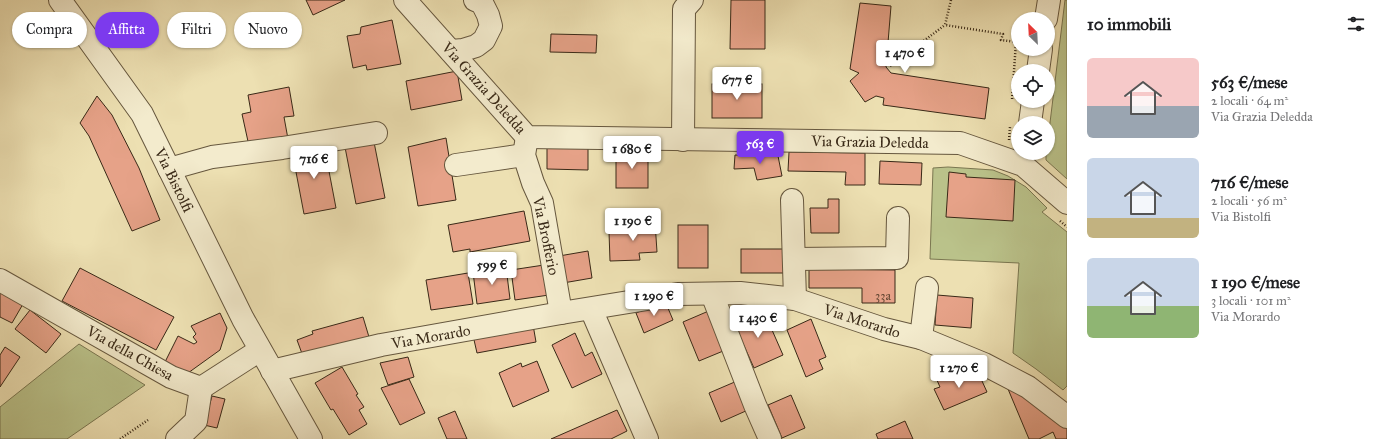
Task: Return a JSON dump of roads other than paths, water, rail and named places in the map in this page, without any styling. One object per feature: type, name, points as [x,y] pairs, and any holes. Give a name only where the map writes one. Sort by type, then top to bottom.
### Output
[{"type":"street","name":"Via Bistolfi","points":[[60,0],[142,114],[243,319],[311,439]]},
{"type":"street","name":"Via Grazia Deledda","points":[[405,0],[451,51],[526,146],[683,140],[960,143],[1011,157]]},
{"type":"street","points":[[683,140],[684,9],[692,0]]},
{"type":"street","points":[[1047,12],[1049,0]]},
{"type":"street","points":[[451,51],[463,50],[476,46],[484,40],[491,26],[482,1]]},
{"type":"street","points":[[169,169],[212,157],[282,148],[376,133]]},
{"type":"street","points":[[456,165],[526,146]]},
{"type":"street","name":"Via Brofferio","points":[[526,146],[533,183],[542,203],[561,313]]},
{"type":"street","name":"Via Grazia Deledda","points":[[1018,160],[1067,203]]},
{"type":"street","points":[[792,200],[795,299]]},
{"type":"street","points":[[794,259],[897,258],[898,218]]},
{"type":"street","name":"Via della Chiesa","points":[[0,280],[171,378],[201,388]]},
{"type":"street","name":"Via Morardo","points":[[921,338],[927,288]]},
{"type":"street","name":"Via Morardo","points":[[272,371],[381,346],[561,313],[678,294],[740,294],[795,299],[884,329],[921,338],[984,364],[1028,387],[1067,417]]},
{"type":"street","points":[[712,294],[755,405],[770,439]]},
{"type":"street","points":[[590,309],[647,439]]},
{"type":"street","points":[[177,439],[196,421],[201,388],[260,350]]}]
